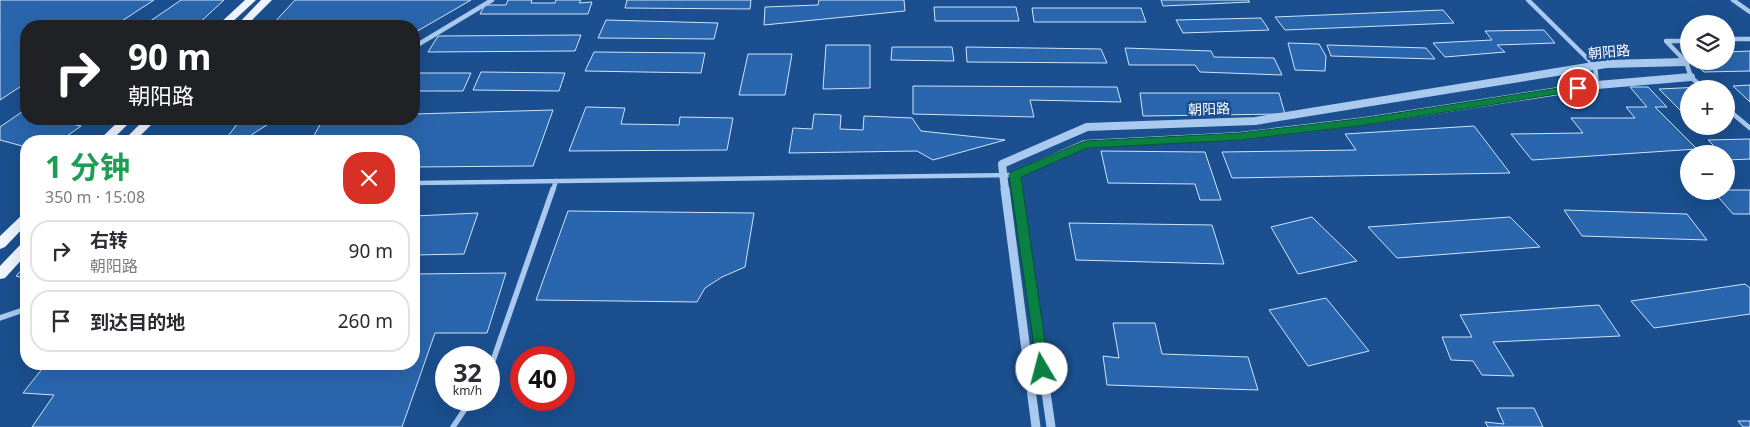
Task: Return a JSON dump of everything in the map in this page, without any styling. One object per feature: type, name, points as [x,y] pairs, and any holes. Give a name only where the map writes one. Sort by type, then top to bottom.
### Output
[{"type":"main road","points":[[229,20],[251,0]]},
{"type":"main road","points":[[247,20],[267,0]]},
{"type":"main road","points":[[110,135],[121,125]]},
{"type":"main road","points":[[135,135],[145,125]]},
{"type":"main road","points":[[0,244],[20,224]]},
{"type":"main road","points":[[0,274],[20,253]]},
{"type":"street","points":[[420,43],[492,0]]},
{"type":"street","points":[[1528,0],[1595,66],[1597,85]]},
{"type":"street","points":[[1733,0],[1750,12]]},
{"type":"street","points":[[1735,40],[1750,39]]},
{"type":"street","points":[[1680,40],[1666,41],[1680,56]]},
{"type":"street","name":"朝阳路","points":[[1003,175],[1002,164],[1087,127],[1255,122],[1595,66],[1680,62]]},
{"type":"street","points":[[1689,70],[1694,80]]},
{"type":"street","name":"朝阳路","points":[[1015,175],[1085,144],[1240,136],[1365,121],[1597,85],[1691,77]]},
{"type":"street","points":[[1735,116],[1750,128]]},
{"type":"street","points":[[1003,175],[1036,427]]},
{"type":"street","points":[[420,182],[1015,175],[1051,427]]},
{"type":"street","points":[[498,346],[556,181]]},
{"type":"street","points":[[0,318],[20,311]]},
{"type":"street","points":[[453,427],[463,411]]},
{"type":"building","points":[[0,0],[154,0],[123,20],[20,20],[20,87],[0,100]]},
{"type":"building","points":[[181,0],[224,0],[202,20],[152,20]]},
{"type":"building","points":[[295,0],[471,0],[420,30],[420,20],[277,20]]},
{"type":"building","points":[[508,0],[532,0],[531,3],[555,3],[556,0],[581,0],[579,3],[592,2],[588,14],[480,14],[485,5],[506,5]]},
{"type":"building","points":[[627,0],[751,0],[750,9],[625,8]]},
{"type":"building","points":[[819,0],[904,0],[905,11],[764,25],[765,7],[818,5]]},
{"type":"building","points":[[1161,0],[1248,0],[1250,2],[1163,6]]},
{"type":"building","points":[[934,7],[1016,7],[1019,21],[935,21]]},
{"type":"building","points":[[1032,8],[1141,8],[1146,22],[1034,22]]},
{"type":"building","points":[[1443,10],[1454,23],[1285,30],[1275,17]]},
{"type":"building","points":[[1261,18],[1269,30],[1183,33],[1176,20]]},
{"type":"building","points":[[606,20],[718,23],[714,39],[598,38]]},
{"type":"building","points":[[1544,30],[1555,43],[1497,45],[1505,52],[1445,57],[1433,43],[1492,40],[1485,31]]},
{"type":"building","points":[[581,35],[575,51],[428,52],[438,36]]},
{"type":"building","points":[[1288,43],[1319,44],[1326,56],[1325,71],[1295,70]]},
{"type":"building","points":[[826,45],[870,45],[870,88],[823,89]]},
{"type":"building","points":[[1327,45],[1426,48],[1435,59],[1331,56]]},
{"type":"building","points":[[892,47],[952,47],[954,61],[891,60]]},
{"type":"building","points":[[966,47],[1101,49],[1107,63],[967,62]]},
{"type":"building","points":[[1125,48],[1211,51],[1214,57],[1274,58],[1282,75],[1200,72],[1195,65],[1129,65]]},
{"type":"building","points":[[1750,51],[1750,71],[1704,72],[1702,70],[1735,70],[1735,52]]},
{"type":"building","points":[[594,52],[705,53],[701,73],[585,71]]},
{"type":"building","points":[[748,54],[792,54],[785,95],[739,95]]},
{"type":"building","points":[[481,72],[565,73],[559,91],[473,90]]},
{"type":"building","points":[[420,73],[471,73],[463,91],[420,91]]},
{"type":"building","points":[[1750,85],[1750,102],[1735,88],[1735,86]]},
{"type":"building","points":[[913,86],[1117,87],[1121,102],[1030,100],[1034,117],[913,114]]},
{"type":"building","points":[[1630,87],[1648,87],[1667,107],[1655,107],[1680,132],[1680,135],[1683,135],[1693,145],[1680,145],[1680,150],[1532,160],[1511,134],[1583,133],[1571,118],[1635,118],[1626,107],[1647,107]]},
{"type":"building","points":[[1680,88],[1680,110],[1659,89]]},
{"type":"building","points":[[1140,93],[1279,93],[1285,114],[1143,116]]},
{"type":"building","points":[[586,107],[625,108],[621,124],[679,125],[680,117],[733,118],[727,150],[569,151]]},
{"type":"building","points":[[553,110],[533,166],[420,167],[420,135],[314,135],[320,125],[420,125],[420,114]]},
{"type":"building","points":[[20,113],[20,125],[81,126],[68,135],[20,135],[20,145],[0,140],[0,127]]},
{"type":"building","points":[[814,114],[841,115],[840,129],[863,130],[864,116],[912,118],[921,131],[1005,140],[933,160],[917,151],[789,153],[793,128],[812,129]]},
{"type":"building","points":[[236,125],[267,125],[251,135],[229,135]]},
{"type":"building","points":[[1474,126],[1510,173],[1232,178],[1222,152],[1356,150],[1345,134]]},
{"type":"building","points":[[1750,139],[1750,159],[1735,160],[1735,145],[1713,145],[1708,140]]},
{"type":"building","points":[[1101,151],[1205,152],[1221,200],[1200,200],[1195,184],[1108,183]]},
{"type":"building","points":[[1735,190],[1750,190],[1750,214],[1733,214],[1721,200],[1735,200]]},
{"type":"building","points":[[1564,210],[1687,214],[1707,240],[1582,236]]},
{"type":"building","points":[[568,211],[754,213],[745,267],[722,277],[705,288],[697,302],[536,300]]},
{"type":"building","points":[[478,213],[464,254],[420,255],[420,216]]},
{"type":"building","points":[[1312,217],[1357,261],[1298,274],[1271,227]]},
{"type":"building","points":[[1510,217],[1540,247],[1397,258],[1368,227]]},
{"type":"building","points":[[1069,223],[1212,225],[1224,264],[1076,260]]},
{"type":"building","points":[[506,273],[487,333],[435,333],[402,427],[32,427],[54,395],[23,393],[41,370],[420,370],[420,274]]},
{"type":"building","points":[[1745,284],[1750,288],[1750,314],[1654,328],[1631,301]]},
{"type":"building","points":[[1326,298],[1369,351],[1308,366],[1269,310]]},
{"type":"building","points":[[1599,305],[1620,336],[1493,342],[1514,376],[1482,375],[1473,361],[1451,360],[1442,337],[1472,337],[1460,315]]},
{"type":"building","points":[[1113,323],[1155,323],[1162,354],[1248,357],[1258,390],[1107,385],[1103,356],[1119,358]]},
{"type":"building","points":[[1497,408],[1534,408],[1543,427],[1488,427],[1485,422],[1504,424]]},
{"type":"building","points":[[1738,421],[1750,421],[1750,427],[1743,427]]},
{"type":"route","points":[[1042,369],[1015,175],[1085,144],[1240,136],[1365,121],[1578,88]]}]
